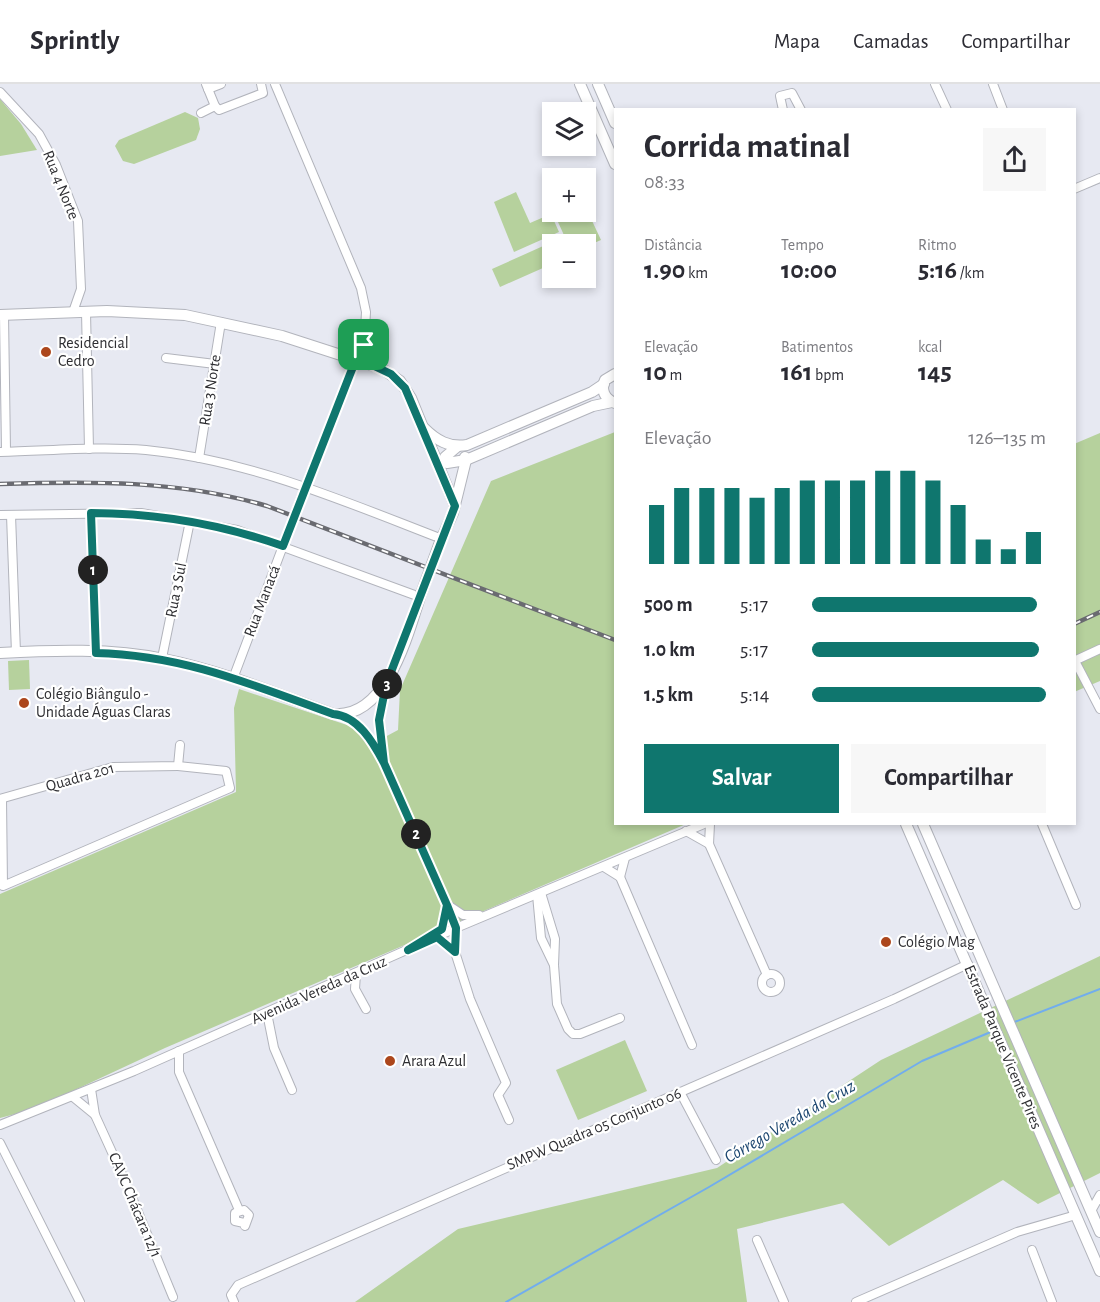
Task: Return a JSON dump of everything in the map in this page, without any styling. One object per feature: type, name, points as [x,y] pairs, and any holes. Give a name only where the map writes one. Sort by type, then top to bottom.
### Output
[{"type":"main road","points":[[580,84],[614,162]]},
{"type":"main road","points":[[598,84],[614,121]]},
{"type":"main road","points":[[2,315],[151,312],[221,322],[282,336],[381,368],[400,381],[411,398],[424,427],[431,453],[448,484],[455,506]]},
{"type":"main road","points":[[424,427],[441,441],[458,446],[477,442],[592,392],[614,375]]},
{"type":"main road","points":[[603,384],[606,398],[614,403]]},
{"type":"main road","points":[[458,446],[445,457],[446,462],[453,464],[466,460],[593,406],[614,403]]},
{"type":"main road","points":[[0,653],[96,653],[162,658],[234,676],[333,714],[345,715],[363,706],[386,685],[455,506],[466,460],[458,446]]},
{"type":"main road","name":"Estrada Parque Vicente Pires","points":[[906,825],[1100,1270]]},
{"type":"main road","name":"Estrada Parque Vicente Pires","points":[[923,825],[1100,1232]]},
{"type":"street","name":"Rua 4 Norte","points":[[1,84],[2,93],[39,134],[56,165],[78,221],[81,289],[88,312],[89,449]]},
{"type":"street","points":[[221,84],[207,86],[214,106],[219,110],[263,93],[261,84]]},
{"type":"street","points":[[275,84],[361,288],[366,312],[364,345],[368,363]]},
{"type":"street","points":[[935,84],[946,108]]},
{"type":"street","points":[[993,84],[1002,108]]},
{"type":"street","points":[[782,108],[779,98],[788,93],[795,96],[800,108]]},
{"type":"street","points":[[201,113],[214,106]]},
{"type":"street","points":[[1076,188],[1100,178]]},
{"type":"street","name":"Rua 4 Norte","points":[[73,312],[81,289]]},
{"type":"street","points":[[2,315],[3,452],[146,450],[199,458],[251,469],[305,486],[441,541]]},
{"type":"street","name":"Rua 3 Norte","points":[[199,458],[221,322]]},
{"type":"street","points":[[352,357],[364,345]]},
{"type":"street","name":"Rua Manacá","points":[[234,676],[352,357]]},
{"type":"street","points":[[166,358],[215,364]]},
{"type":"street","points":[[91,513],[96,653]]},
{"type":"street","points":[[0,515],[141,513],[237,530],[421,596]]},
{"type":"street","points":[[11,515],[16,653]]},
{"type":"street","name":"Rua 3 Sul","points":[[162,658],[190,521]]},
{"type":"street","points":[[1076,661],[1100,650]]},
{"type":"street","points":[[1076,663],[1100,709]]},
{"type":"street","points":[[384,763],[379,720],[386,685]]},
{"type":"street","points":[[345,715],[367,735],[384,763],[447,905],[456,928],[455,952],[470,999],[506,1083],[498,1095],[509,1120]]},
{"type":"street","points":[[178,766],[180,745]]},
{"type":"street","name":"Quadra 201","points":[[113,766],[178,766],[226,771],[230,788],[3,886],[1,799],[113,766]]},
{"type":"street","name":"Avenida Vereda da Cruz","points":[[0,1125],[73,1097],[341,981],[495,911],[701,825]]},
{"type":"street","points":[[710,825],[709,844],[767,975]]},
{"type":"street","points":[[1042,825],[1076,904]]},
{"type":"street","points":[[686,831],[709,844]]},
{"type":"street","points":[[620,877],[625,858]]},
{"type":"street","points":[[603,867],[620,877],[692,1045]]},
{"type":"street","points":[[539,894],[555,939],[557,1004],[570,1033],[580,1034],[620,1018]]},
{"type":"street","points":[[447,905],[468,916],[495,911]]},
{"type":"street","points":[[408,950],[442,929],[447,905]]},
{"type":"street","points":[[437,937],[455,952]]},
{"type":"street","name":"SMPW Quadra 05 Conjunto 06","points":[[234,1302],[231,1295],[238,1285],[894,999],[968,964]]},
{"type":"street","points":[[356,974],[356,989],[366,1009]]},
{"type":"street","points":[[767,975],[775,975],[779,980],[780,985],[775,994],[762,987],[763,979],[767,975]]},
{"type":"street","points":[[341,981],[356,989]]},
{"type":"street","points":[[267,1013],[274,1048],[292,1090]]},
{"type":"street","points":[[179,1051],[179,1072],[239,1210],[244,1210],[249,1215],[245,1225]]},
{"type":"street","points":[[162,1058],[179,1072]]},
{"type":"street","name":"CAVC Chácara 12/1","points":[[91,1089],[95,1115],[173,1297]]},
{"type":"street","points":[[680,1092],[716,1160]]},
{"type":"street","name":"CAVC Chácara 12/1","points":[[73,1097],[95,1115]]},
{"type":"street","points":[[0,1143],[80,1302]]},
{"type":"street","points":[[1091,1211],[1100,1195]]},
{"type":"street","points":[[856,1302],[1017,1232],[1076,1215]]},
{"type":"street","points":[[757,1240],[784,1302]]},
{"type":"street","points":[[1032,1250],[1052,1302]]},
{"type":"green space","points":[[0,99],[21,124],[37,150],[0,156]]},
{"type":"green space","points":[[185,112],[198,118],[200,129],[196,140],[134,164],[123,161],[115,146],[119,140]]},
{"type":"green space","points":[[516,192],[530,223],[542,218],[542,222],[555,222],[559,232],[542,234],[542,240],[514,252],[494,202]]},
{"type":"green space","points":[[558,222],[593,222],[601,240],[596,242],[596,234],[563,234]]},
{"type":"green space","points":[[542,247],[542,268],[500,287],[492,269]]},
{"type":"green space","points":[[614,432],[614,825],[684,825],[165,1048],[34,1109],[0,1118],[0,894],[236,792],[234,708],[239,689],[353,727],[370,745],[398,730],[400,690],[491,481]]},
{"type":"green space","points":[[1100,433],[1100,681],[1076,691],[1076,443]]},
{"type":"green space","points":[[29,660],[30,689],[9,690],[8,661]]},
{"type":"green space","points":[[1100,956],[1100,1173],[1038,1204],[1003,1180],[889,1246],[843,1203],[737,1229],[747,1302],[355,1302],[458,1229],[717,1168],[881,1060]]},
{"type":"green space","points":[[625,1040],[647,1091],[578,1120],[556,1070]]},
{"type":"waterway","name":"Córrego Vereda da Cruz","points":[[1012,1023],[1100,989]]},
{"type":"waterway","name":"Córrego Vereda da Cruz","points":[[506,1302],[709,1187],[922,1061],[993,1031]]},
{"type":"railway","points":[[0,484],[135,484],[234,497],[267,506],[614,640]]},
{"type":"railway","points":[[1076,623],[1100,612]]},
{"type":"place","name":"Residencial Cedro","points":[[46,352]]},
{"type":"place","name":"Colégio Biângulo - Unidade Águas Claras","points":[[24,703]]},
{"type":"place","name":"Colégio Mag","points":[[886,942]]},
{"type":"place","name":"Arara Azul","points":[[390,1061]]},
{"type":"route","points":[[364,345],[348,356],[356,359],[283,546],[237,530],[190,521],[141,513],[91,513],[96,653],[162,658],[234,676],[333,714],[345,715],[356,724],[373,744],[384,763],[447,905],[456,928],[455,952],[437,937],[408,950],[440,932],[446,920],[447,905],[416,834],[384,763],[379,720],[386,685],[455,506],[448,484],[431,453],[424,427],[411,398],[400,381],[381,368],[368,363],[364,345]]}]
